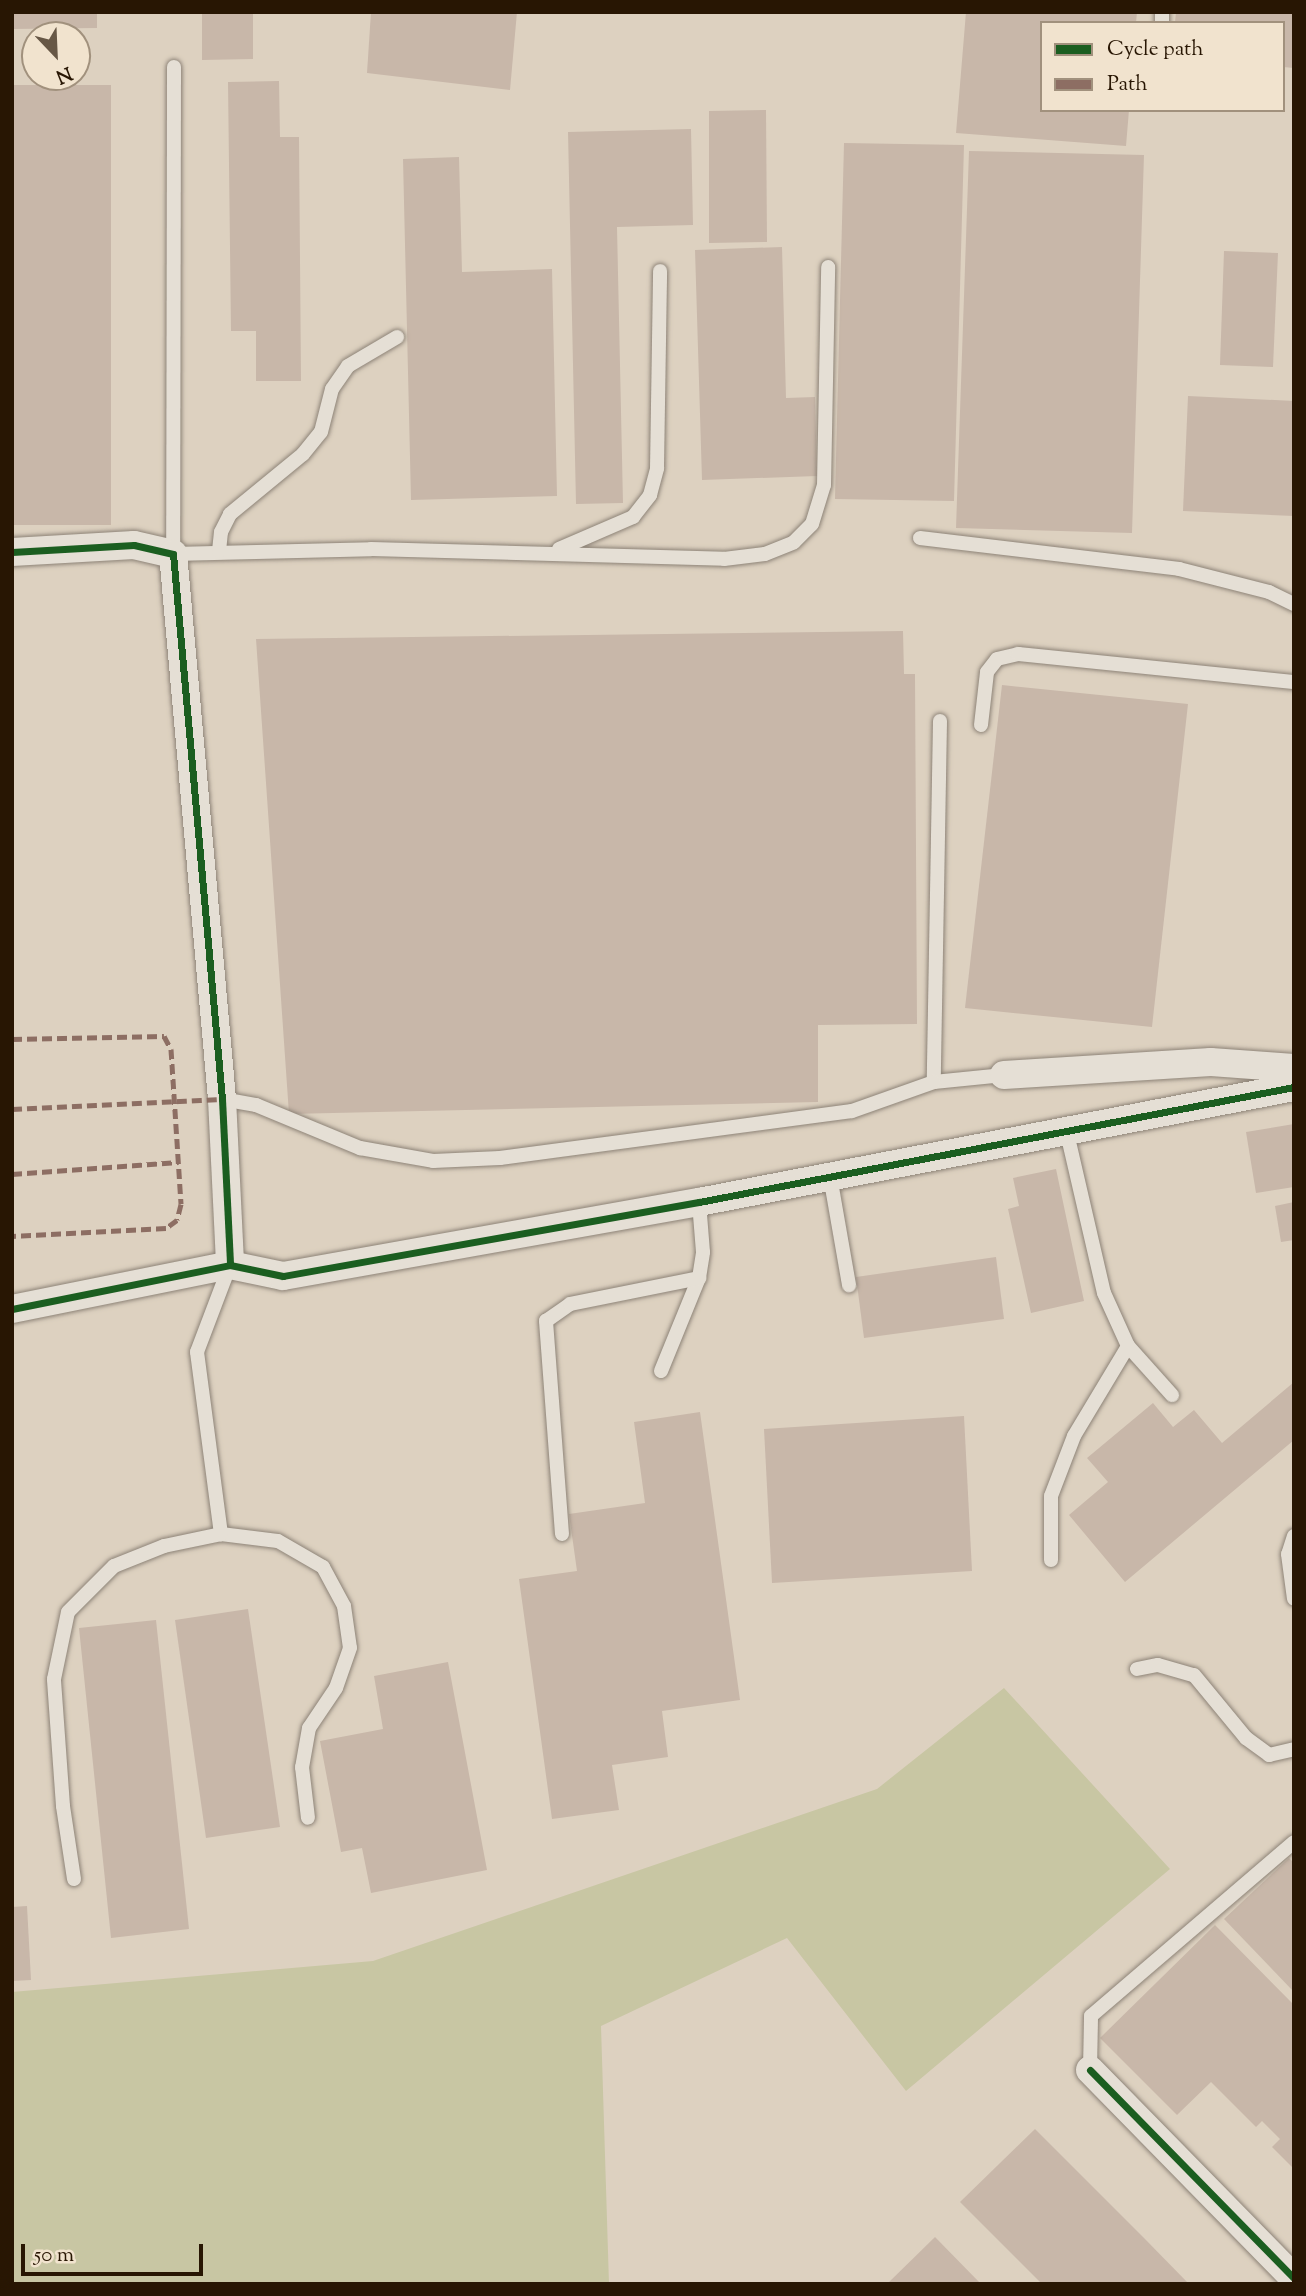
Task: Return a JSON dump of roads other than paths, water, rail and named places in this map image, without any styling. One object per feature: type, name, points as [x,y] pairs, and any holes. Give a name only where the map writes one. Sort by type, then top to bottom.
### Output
[{"type":"street","points":[[12,552],[134,545],[173,554],[222,1099],[230,1265]]},
{"type":"street","points":[[1004,1075],[1211,1062],[1294,1068]]},
{"type":"street","points":[[12,1309],[230,1265],[284,1276],[699,1202],[1294,1087]]},
{"type":"street","points":[[1090,2070],[1294,2278]]},
{"type":"lane","points":[[174,67],[173,554],[219,551],[551,552],[724,559],[765,554],[794,542],[812,524],[824,485],[828,267]]},
{"type":"lane","points":[[551,552],[633,517],[650,495],[657,467],[660,271]]},
{"type":"lane","points":[[219,551],[221,532],[230,514],[303,454],[321,432],[332,389],[348,366],[397,337]]},
{"type":"lane","points":[[920,538],[1179,569],[1269,592],[1294,604]]},
{"type":"lane","points":[[981,725],[987,672],[997,659],[1018,654],[1294,682]]},
{"type":"lane","points":[[934,1082],[940,720]]},
{"type":"lane","points":[[222,1099],[269,1109],[360,1148],[433,1161],[500,1158],[852,1111],[934,1082],[1004,1075]]},
{"type":"lane","points":[[1067,1133],[1104,1293],[1128,1346],[1172,1395]]},
{"type":"lane","points":[[830,1176],[849,1285]]},
{"type":"lane","points":[[661,1371],[699,1278],[703,1252],[699,1202]]},
{"type":"lane","points":[[221,1534],[197,1352],[230,1265]]},
{"type":"lane","points":[[562,1534],[546,1321],[570,1304],[699,1278]]},
{"type":"lane","points":[[1051,1560],[1051,1496],[1074,1437],[1128,1346]]},
{"type":"lane","points":[[74,1879],[63,1806],[54,1679],[68,1612],[114,1566],[164,1546],[221,1534],[278,1541],[323,1566],[344,1606],[350,1648],[336,1688],[309,1728],[302,1768],[308,1818]]},
{"type":"lane","points":[[1294,1536],[1288,1554],[1294,1599]]},
{"type":"lane","points":[[1137,1669],[1177,1667],[1194,1675],[1253,1744],[1269,1755],[1294,1749]]},
{"type":"lane","points":[[1090,2070],[1091,2016],[1294,1842]]}]
